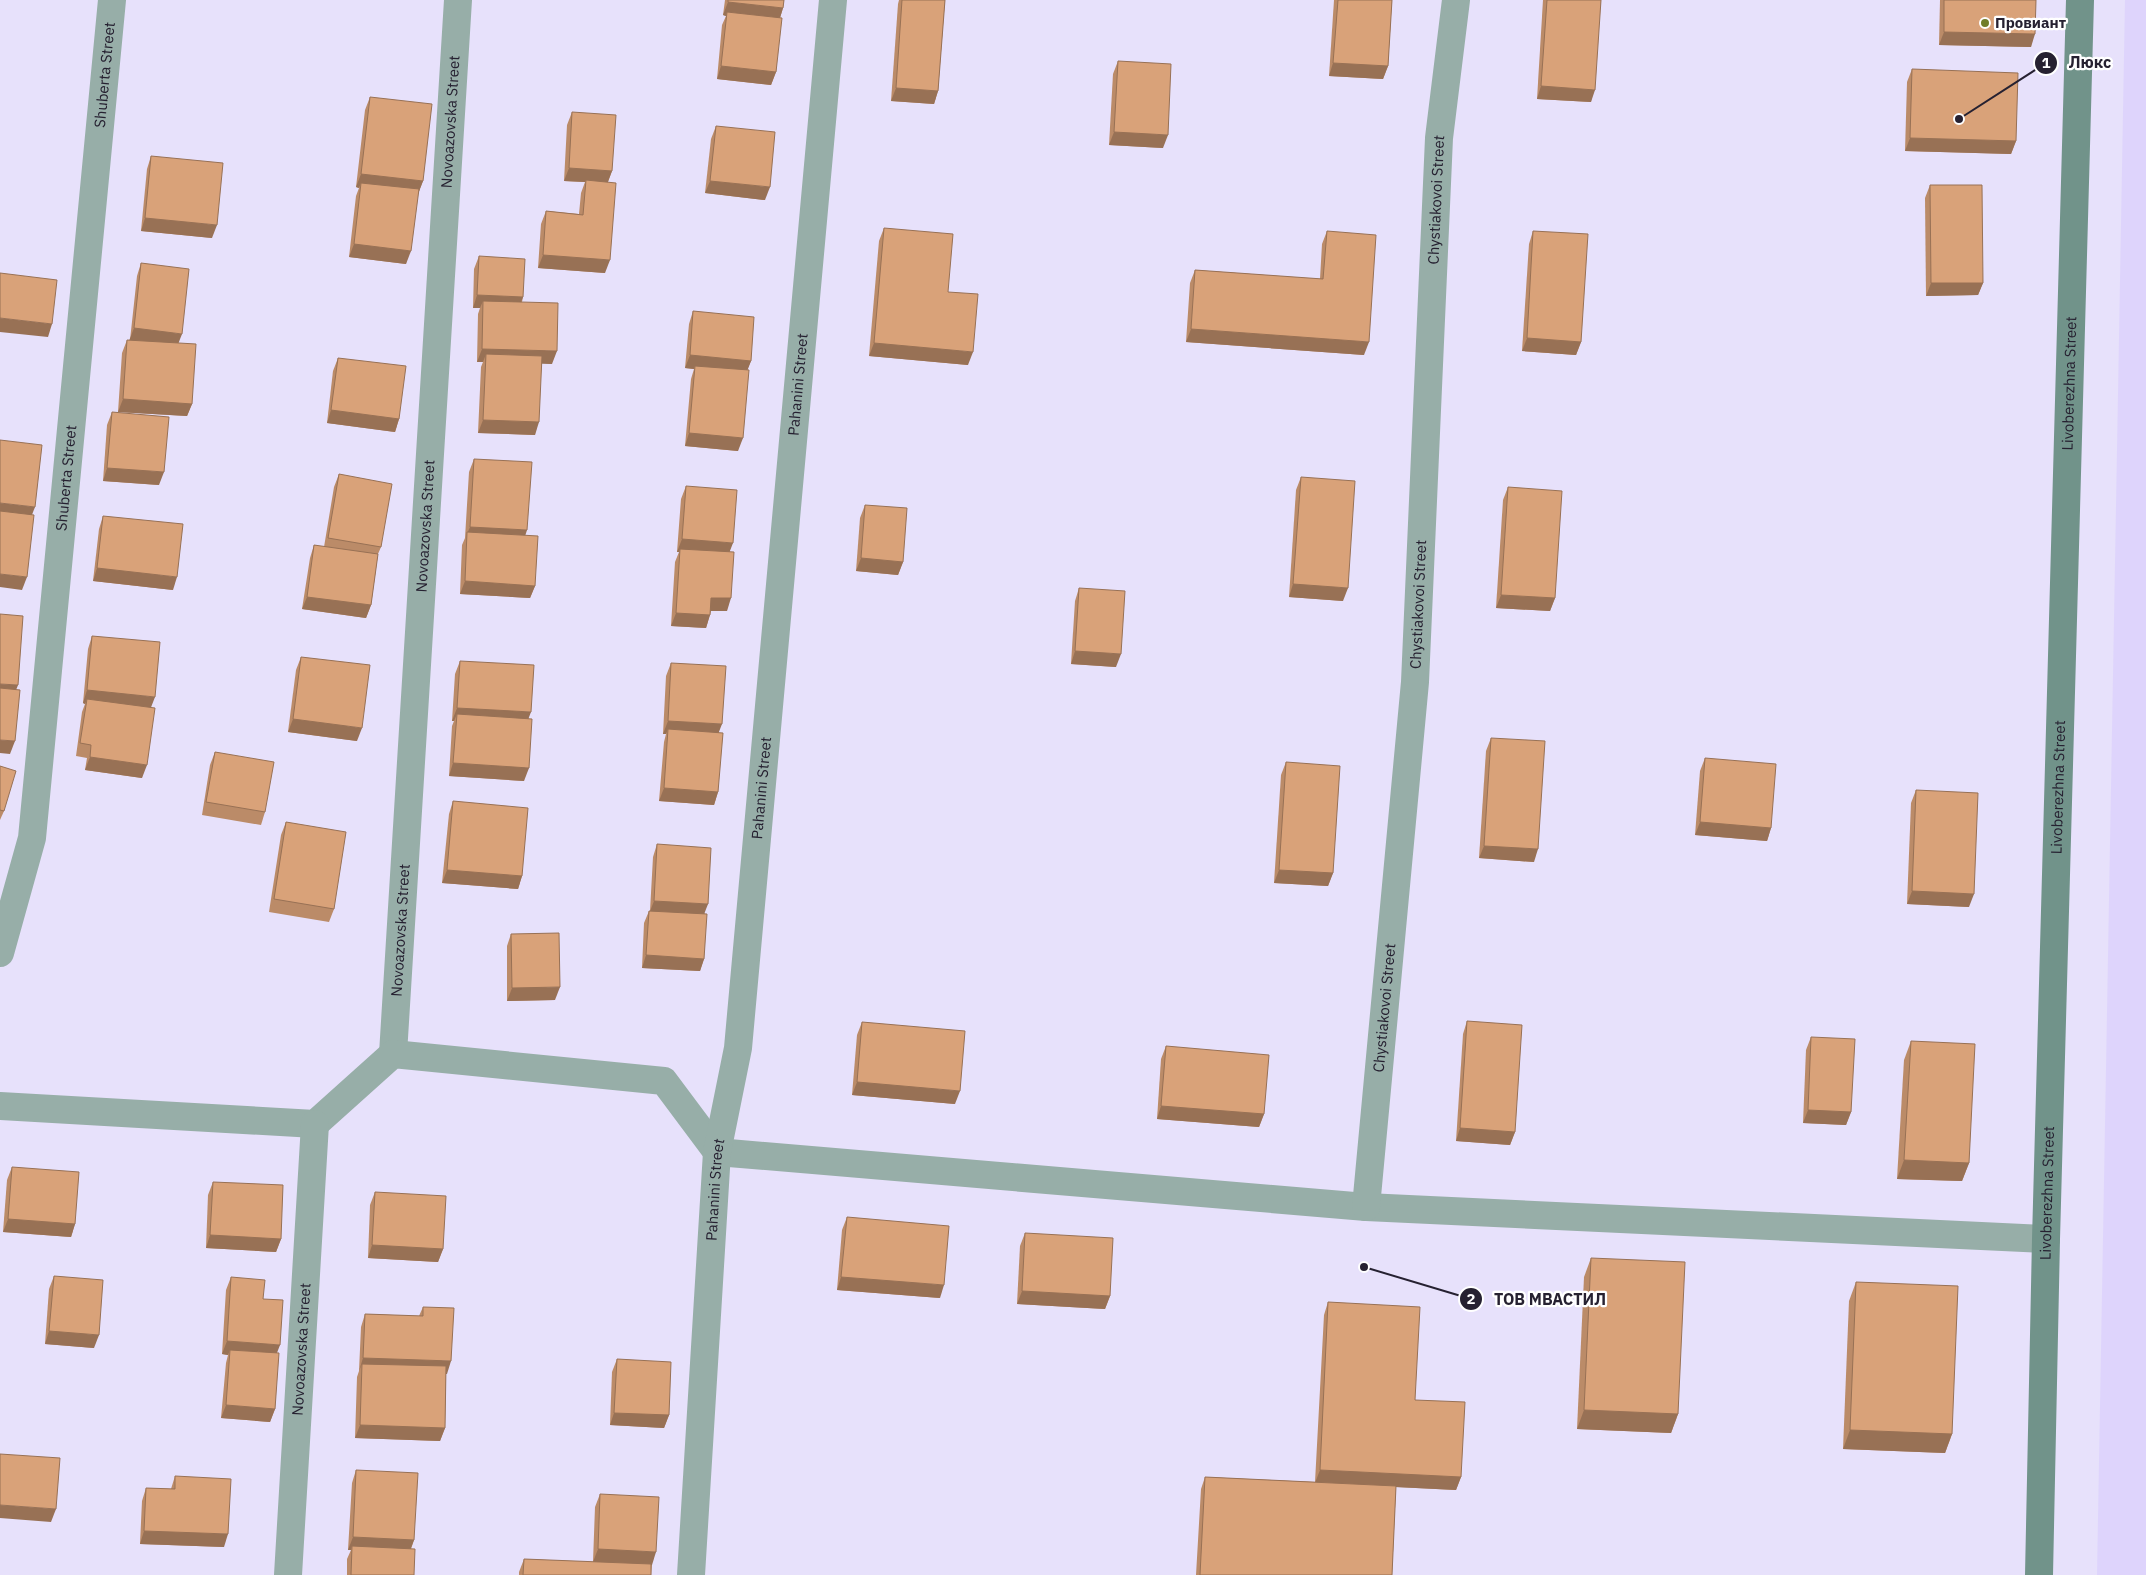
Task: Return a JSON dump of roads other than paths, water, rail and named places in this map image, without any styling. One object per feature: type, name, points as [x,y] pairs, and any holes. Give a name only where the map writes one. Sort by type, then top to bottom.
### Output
[{"type":"main road","name":"Livoberezhna Street","points":[[2039,1575],[2046,1239],[2080,0]]},
{"type":"street","name":"Shuberta Street","points":[[0,953],[32,838],[112,0]]},
{"type":"street","name":"Novoazovska Street","points":[[393,1054],[458,0]]},
{"type":"street","name":"Pahanini Street","points":[[692,1575],[716,1152],[738,1048],[832,0]]},
{"type":"street","name":"Chystiakovoi Street","points":[[1366,1207],[1415,682],[1439,138],[1456,0]]},
{"type":"street","points":[[0,1106],[315,1124],[393,1054],[664,1081],[716,1152],[1366,1207],[2046,1239]]},
{"type":"street","name":"Novoazovska Street","points":[[288,1575],[315,1124]]},
{"type":"place","name":"Провиант","points":[[1985,23]]},
{"type":"place","name":"Люкс","points":[[1959,119]]},
{"type":"place","name":"ТОВ МВАСТИЛ","points":[[1364,1267]]}]
